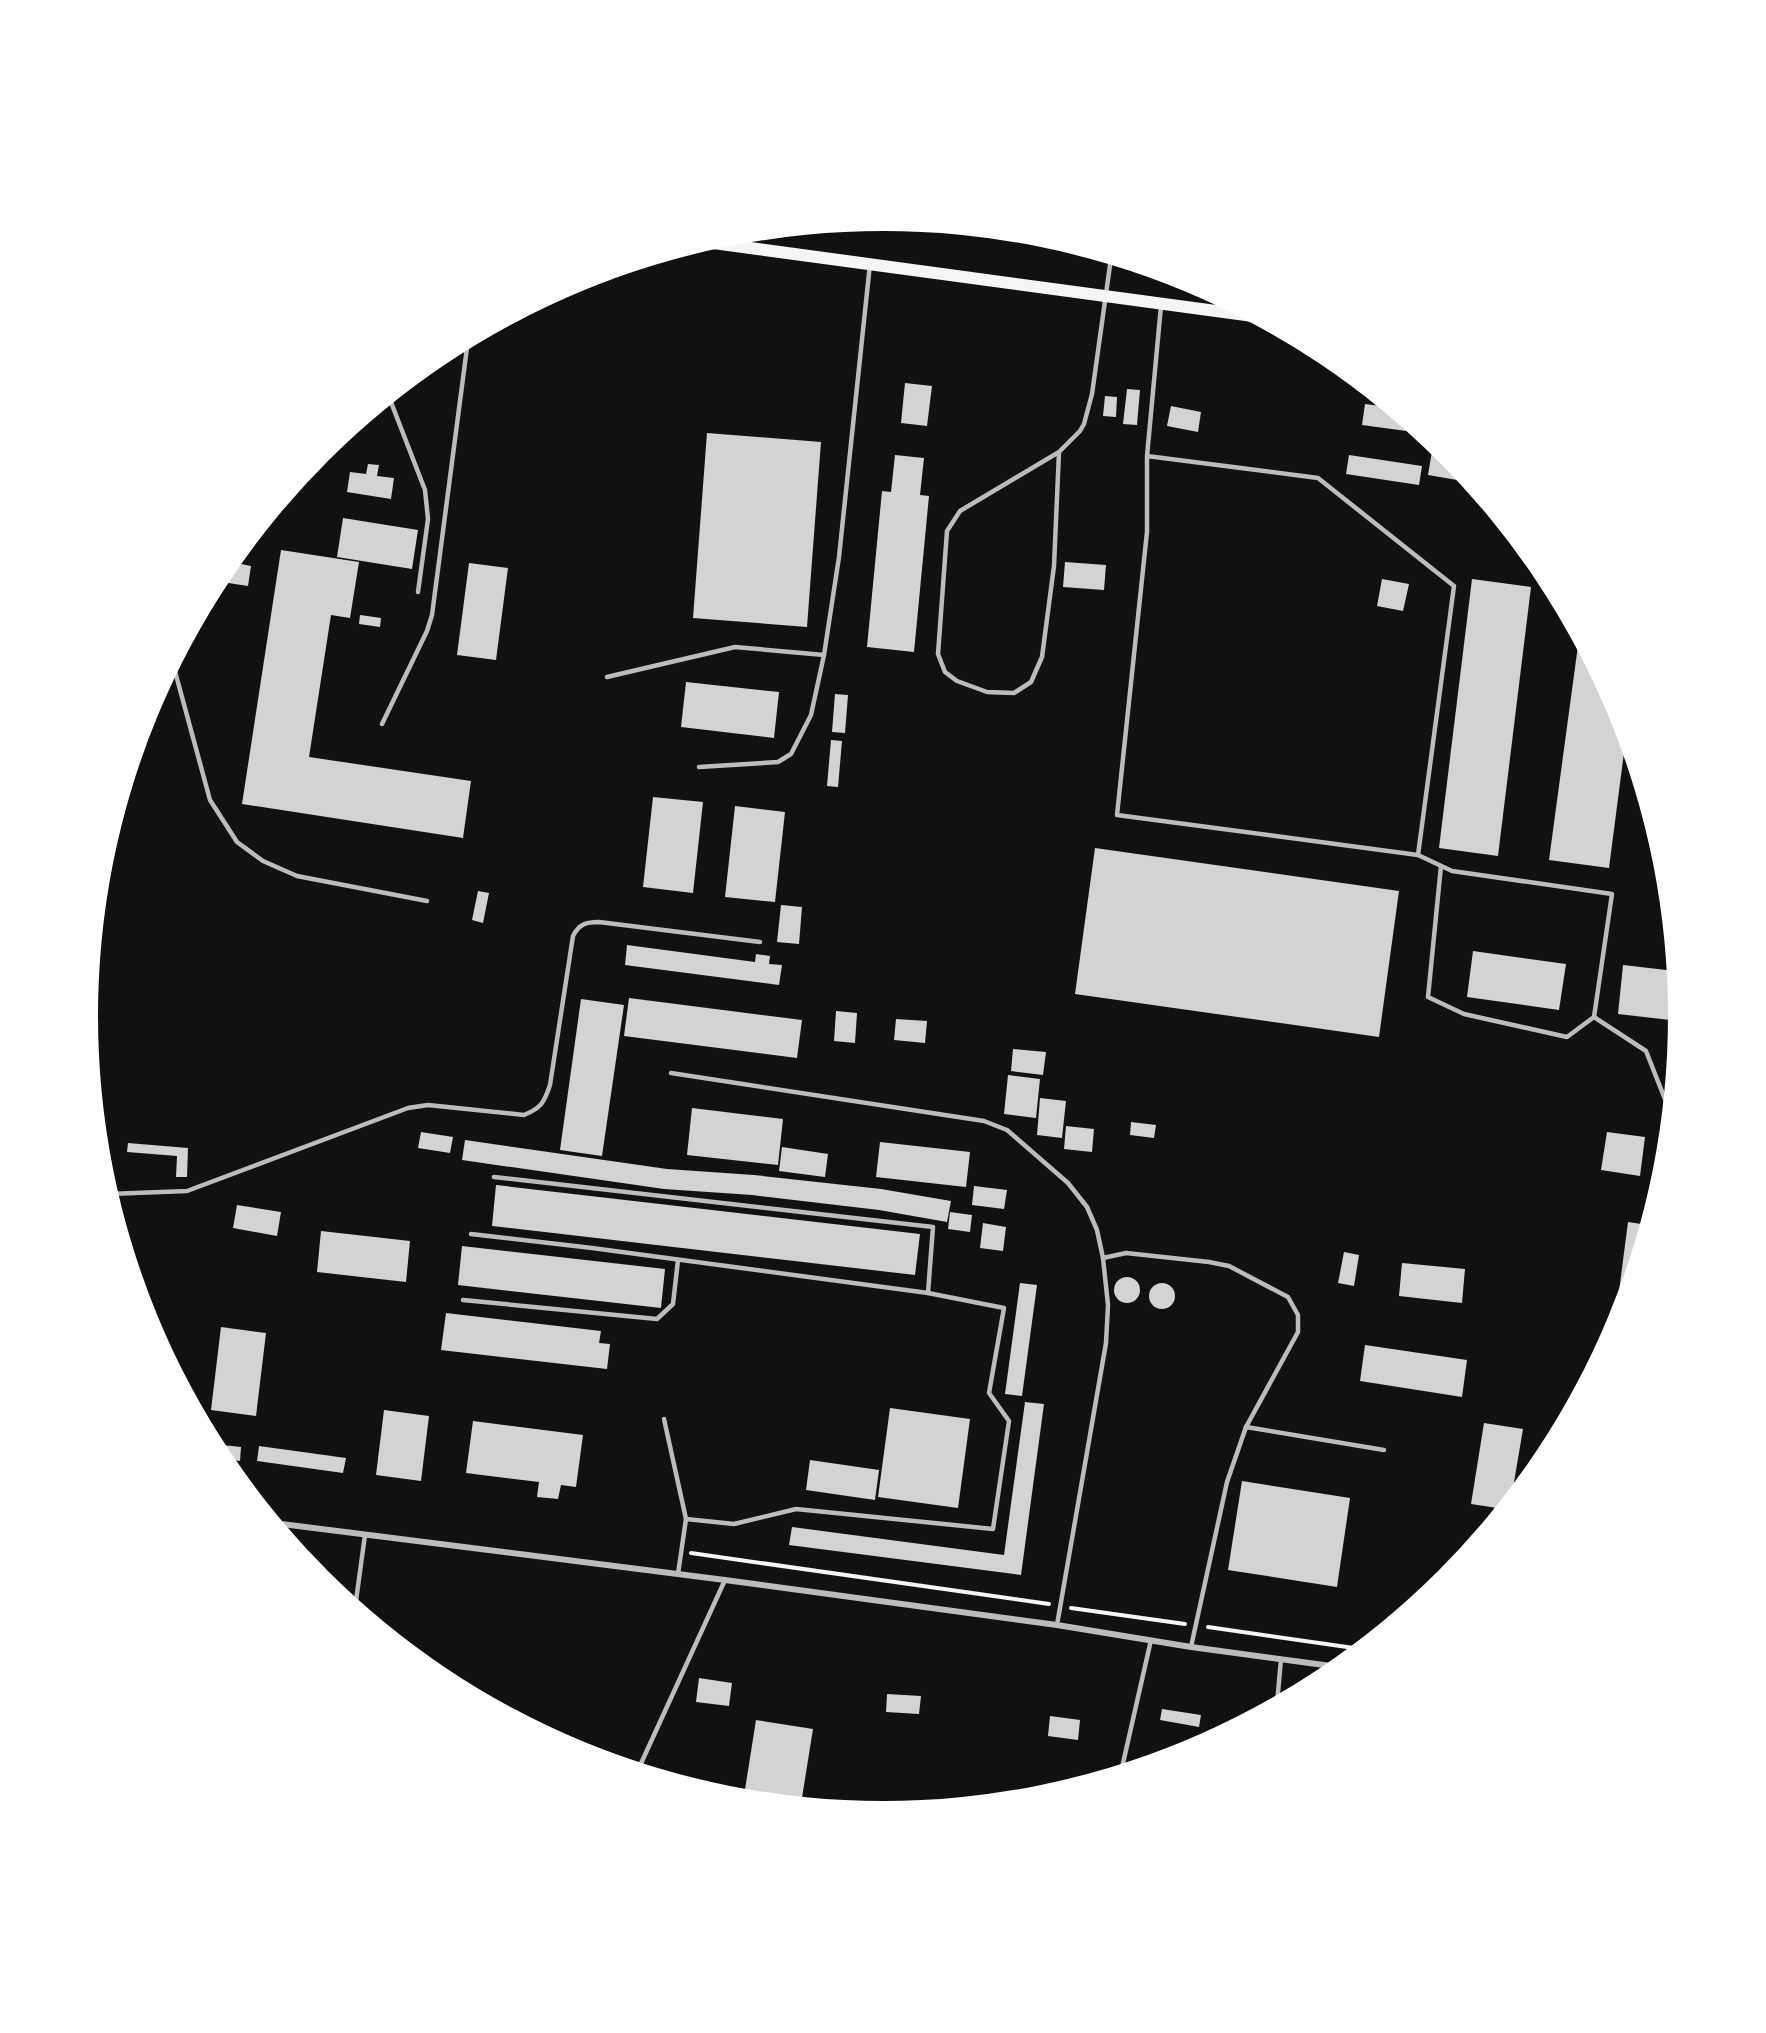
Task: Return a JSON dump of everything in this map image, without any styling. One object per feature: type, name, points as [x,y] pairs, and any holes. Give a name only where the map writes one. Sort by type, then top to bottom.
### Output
[{"type":"main road","points":[[733,246],[1232,313]]},
{"type":"street","points":[[284,1524],[725,1580],[1057,1625],[1191,1647],[1326,1665]]},
{"type":"lane","points":[[699,767],[778,762],[791,754],[812,715],[839,557],[870,264]]},
{"type":"lane","points":[[1059,452],[1054,566],[1042,657],[1031,682],[1014,693],[987,692],[957,681],[945,672],[938,654],[947,531],[960,511],[1059,452],[1080,431],[1088,413],[1110,265]]},
{"type":"lane","points":[[1161,303],[1147,456],[1147,532],[1117,815],[1418,855],[1452,871],[1612,894],[1594,1017],[1568,1037],[1464,1014],[1428,997],[1441,866]]},
{"type":"lane","points":[[382,724],[427,632],[432,615],[467,351]]},
{"type":"lane","points":[[392,404],[425,490],[428,519],[418,592]]},
{"type":"lane","points":[[1147,456],[1318,478],[1454,586],[1418,855]]},
{"type":"lane","points":[[607,677],[735,648],[824,655]]},
{"type":"lane","points":[[176,675],[210,800],[237,842],[263,861],[297,876],[427,901]]},
{"type":"lane","points":[[118,1194],[187,1191],[408,1108],[428,1105],[524,1115],[537,1110],[545,1101],[550,1085],[573,936],[577,927],[586,922],[760,942]]},
{"type":"lane","points":[[1594,1017],[1646,1051],[1664,1097]]},
{"type":"lane","points":[[671,1072],[984,1121],[1007,1130],[1068,1182],[1087,1207],[1097,1230],[1103,1258],[1108,1305],[1106,1343],[1057,1625]]},
{"type":"lane","points":[[494,1177],[933,1227],[928,1293]]},
{"type":"lane","points":[[471,1234],[928,1293],[1004,1308],[989,1393],[1009,1421],[993,1529],[796,1509],[734,1524],[686,1519]]},
{"type":"lane","points":[[1103,1258],[1126,1253],[1229,1266],[1288,1297],[1298,1315],[1298,1332],[1246,1427],[1227,1482],[1191,1647]]},
{"type":"lane","points":[[463,1300],[657,1319],[673,1304],[678,1260]]},
{"type":"lane","points":[[664,1419],[686,1519],[678,1574]]},
{"type":"lane","points":[[1246,1427],[1384,1450]]},
{"type":"lane","points":[[356,1599],[365,1535]]},
{"type":"lane","points":[[641,1763],[725,1580]]},
{"type":"lane","points":[[1123,1764],[1151,1640]]},
{"type":"lane","points":[[1278,1696],[1281,1659]]},
{"type":"path","points":[[681,1551],[1351,1647]]},
{"type":"building","points":[[905,383],[932,386],[927,426],[901,423]]},
{"type":"building","points":[[1127,389],[1140,390],[1137,425],[1123,424]]},
{"type":"building","points":[[1105,396],[1117,397],[1116,417],[1103,416]]},
{"type":"building","points":[[1365,404],[1376,405],[1406,431],[1362,425]]},
{"type":"building","points":[[1171,406],[1201,412],[1198,432],[1167,426]]},
{"type":"building","points":[[707,433],[821,442],[807,627],[693,618]]},
{"type":"building","points":[[895,455],[924,458],[920,495],[929,496],[914,652],[867,647],[882,491],[891,492]]},
{"type":"building","points":[[1349,455],[1422,466],[1419,485],[1346,474]]},
{"type":"building","points":[[1431,455],[1456,480],[1428,475]]},
{"type":"building","points":[[368,464],[379,465],[377,476],[394,478],[391,499],[347,492],[350,472],[366,474]]},
{"type":"building","points":[[343,518],[418,530],[412,569],[337,557]]},
{"type":"building","points":[[281,550],[359,562],[350,618],[331,615],[309,757],[471,781],[463,838],[242,804]]},
{"type":"building","points":[[1065,562],[1106,565],[1104,590],[1063,587]]},
{"type":"building","points":[[469,563],[508,568],[496,660],[457,655]]},
{"type":"building","points":[[241,564],[251,566],[248,586],[228,583]]},
{"type":"building","points":[[1382,579],[1409,584],[1403,611],[1377,606]]},
{"type":"building","points":[[1472,579],[1531,587],[1498,856],[1439,848]]},
{"type":"building","points":[[360,615],[381,618],[380,627],[359,624]]},
{"type":"building","points":[[1577,651],[1609,716],[1624,755],[1609,868],[1549,860]]},
{"type":"building","points":[[686,682],[779,692],[774,738],[681,727]]},
{"type":"building","points":[[835,694],[848,695],[845,733],[832,732]]},
{"type":"building","points":[[831,740],[842,741],[838,787],[827,786]]},
{"type":"building","points":[[653,797],[703,802],[693,893],[643,887]]},
{"type":"building","points":[[735,806],[785,812],[775,902],[725,897]]},
{"type":"building","points":[[1095,848],[1399,891],[1379,1037],[1075,994]]},
{"type":"building","points":[[478,891],[489,893],[483,923],[472,920]]},
{"type":"building","points":[[781,905],[802,907],[799,944],[777,942]]},
{"type":"building","points":[[627,945],[755,962],[756,954],[770,956],[769,964],[782,965],[779,985],[625,965]]},
{"type":"building","points":[[1473,951],[1566,964],[1559,1010],[1467,997]]},
{"type":"building","points":[[1623,965],[1667,970],[1668,1020],[1618,1014]]},
{"type":"building","points":[[629,998],[802,1020],[797,1058],[624,1036]]},
{"type":"building","points":[[581,999],[624,1005],[602,1156],[560,1150]]},
{"type":"building","points":[[836,1011],[857,1013],[855,1043],[834,1041]]},
{"type":"building","points":[[896,1019],[927,1021],[925,1043],[894,1040]]},
{"type":"building","points":[[1013,1049],[1046,1052],[1043,1075],[1011,1071]]},
{"type":"building","points":[[1008,1075],[1040,1079],[1036,1118],[1004,1114]]},
{"type":"building","points":[[1040,1098],[1066,1101],[1062,1138],[1037,1135]]},
{"type":"building","points":[[692,1108],[783,1119],[778,1165],[687,1155]]},
{"type":"building","points":[[1131,1122],[1156,1125],[1154,1138],[1130,1135]]},
{"type":"building","points":[[1066,1126],[1094,1129],[1092,1152],[1064,1149]]},
{"type":"building","points":[[421,1132],[453,1137],[450,1153],[418,1148]]},
{"type":"building","points":[[1607,1132],[1645,1137],[1640,1176],[1601,1170]]},
{"type":"building","points":[[465,1140],[667,1169],[754,1175],[881,1189],[951,1201],[947,1222],[879,1210],[752,1195],[664,1189],[462,1160]]},
{"type":"building","points":[[880,1142],[970,1152],[966,1187],[876,1177]]},
{"type":"building","points":[[128,1143],[188,1148],[187,1177],[176,1177],[177,1156],[127,1152]]},
{"type":"building","points":[[782,1147],[828,1154],[825,1177],[779,1171]]},
{"type":"building","points":[[496,1185],[920,1234],[915,1275],[492,1226]]},
{"type":"building","points":[[974,1186],[1007,1190],[1004,1209],[972,1205]]},
{"type":"building","points":[[237,1205],[281,1212],[277,1236],[233,1228]]},
{"type":"building","points":[[950,1212],[972,1215],[970,1232],[948,1229]]},
{"type":"building","points":[[1628,1222],[1641,1224],[1627,1269],[1619,1290]]},
{"type":"building","points":[[983,1223],[1006,1227],[1003,1251],[980,1248]]},
{"type":"building","points":[[321,1231],[410,1241],[406,1282],[317,1272]]},
{"type":"building","points":[[462,1246],[665,1269],[661,1308],[458,1285]]},
{"type":"building","points":[[1344,1252],[1359,1255],[1354,1286],[1338,1283]]},
{"type":"building","points":[[1402,1263],[1465,1269],[1462,1303],[1399,1296]]},
{"type":"building","points":[[1127,1277],[1136,1281],[1140,1290],[1136,1299],[1127,1303],[1118,1299],[1114,1290],[1118,1281]]},
{"type":"building","points":[[1020,1283],[1037,1285],[1022,1396],[1005,1394]]},
{"type":"building","points":[[1162,1283],[1171,1287],[1175,1296],[1171,1305],[1162,1309],[1153,1305],[1149,1296],[1153,1287]]},
{"type":"building","points":[[446,1313],[601,1331],[599,1343],[610,1344],[607,1369],[441,1350]]},
{"type":"building","points":[[221,1327],[266,1333],[256,1416],[211,1410]]},
{"type":"building","points":[[1365,1345],[1467,1360],[1462,1397],[1360,1381]]},
{"type":"building","points":[[1025,1402],[1044,1404],[1021,1575],[789,1545],[792,1527],[1004,1555]]},
{"type":"building","points":[[890,1408],[970,1419],[958,1508],[878,1497]]},
{"type":"building","points":[[384,1410],[429,1416],[421,1481],[376,1475]]},
{"type":"building","points":[[473,1421],[583,1435],[576,1487],[561,1485],[558,1499],[537,1497],[539,1482],[466,1473]]},
{"type":"building","points":[[1484,1423],[1523,1429],[1514,1484],[1496,1508],[1471,1504]]},
{"type":"building","points":[[225,1445],[241,1447],[240,1461],[235,1460]]},
{"type":"building","points":[[259,1446],[346,1458],[343,1473],[257,1461]]},
{"type":"building","points":[[810,1460],[879,1470],[875,1500],[806,1490]]},
{"type":"building","points":[[1242,1481],[1350,1498],[1337,1587],[1228,1570]]},
{"type":"building","points":[[699,1678],[732,1683],[729,1706],[696,1702]]},
{"type":"building","points":[[887,1694],[921,1696],[919,1714],[886,1712]]},
{"type":"building","points":[[1162,1709],[1201,1715],[1199,1727],[1160,1720]]},
{"type":"building","points":[[1050,1716],[1080,1720],[1078,1740],[1048,1736]]},
{"type":"building","points":[[756,1720],[813,1729],[802,1797],[745,1789]]}]
